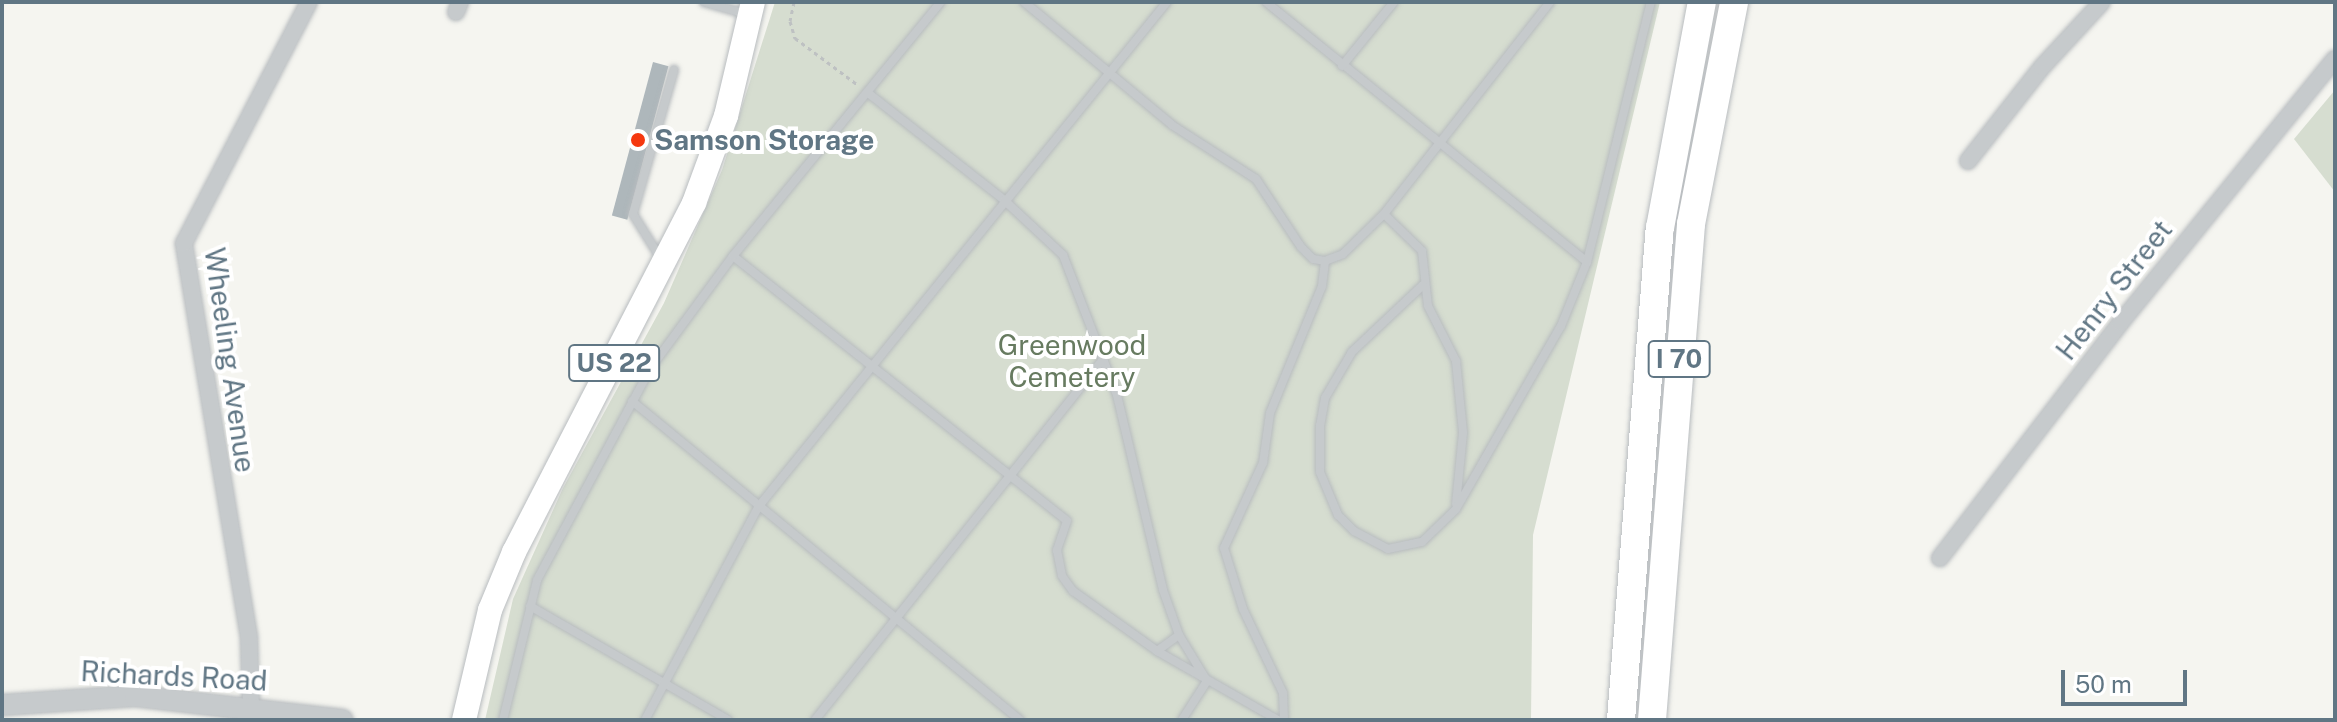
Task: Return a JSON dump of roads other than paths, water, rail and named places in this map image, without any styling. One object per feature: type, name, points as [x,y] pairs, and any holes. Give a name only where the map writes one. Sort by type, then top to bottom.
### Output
[{"type":"highway","name":"I 70","points":[[1621,720],[1660,228],[1702,2]]},
{"type":"highway","name":"I 70","points":[[1652,720],[1691,224],[1734,2]]},
{"type":"main road","name":"US 22","points":[[464,720],[490,610],[514,552],[666,267],[726,116],[752,9]]},
{"type":"street","name":"Wheeling Avenue","points":[[251,706],[249,637],[184,243],[309,2]]},
{"type":"street","points":[[1968,161],[2042,67],[2102,2]]},
{"type":"street","name":"Henry Street","points":[[1940,558],[2121,322],[2335,59]]},
{"type":"street","name":"Richards Road","points":[[2,705],[135,696],[251,706],[343,720]]},
{"type":"lane","points":[[704,2],[752,9]]},
{"type":"lane","points":[[503,720],[530,606],[557,539],[668,341],[733,256],[941,2]]},
{"type":"lane","points":[[1024,2],[1172,125],[1256,179],[1301,247],[1313,259],[1325,261],[1343,254],[1384,214],[1550,2]]},
{"type":"lane","points":[[645,720],[759,506],[1167,2]]},
{"type":"lane","points":[[1266,2],[1437,144],[1587,262]]},
{"type":"lane","points":[[1342,66],[1394,2]]},
{"type":"lane","points":[[1423,285],[1370,331],[1334,376],[1320,425],[1320,472],[1338,515],[1354,531],[1388,549],[1422,542],[1456,509],[1561,326],[1587,262],[1651,2]]},
{"type":"lane","points":[[666,267],[633,214],[674,70]]},
{"type":"lane","points":[[867,92],[1004,200],[1063,255],[1104,358],[1179,635],[1207,681]]},
{"type":"lane","points":[[1384,214],[1422,251],[1423,285],[1458,372],[1463,433],[1456,509]]},
{"type":"lane","points":[[733,256],[1067,521],[1057,550],[1062,576],[1073,591],[1157,651],[1278,720]]},
{"type":"lane","points":[[1284,720],[1283,693],[1243,609],[1224,548],[1263,463],[1270,413],[1322,286],[1325,261]]},
{"type":"lane","points":[[815,720],[1104,358]]},
{"type":"lane","points":[[632,401],[1020,720]]},
{"type":"lane","points":[[530,606],[728,720]]},
{"type":"lane","points":[[1157,651],[1179,635]]},
{"type":"lane","points":[[1182,720],[1207,681]]},
{"type":"place","name":"Samson Storage","points":[[638,140]]},
{"type":"park label","name":"Greenwood Cemetery","points":[[1072,361]]}]
